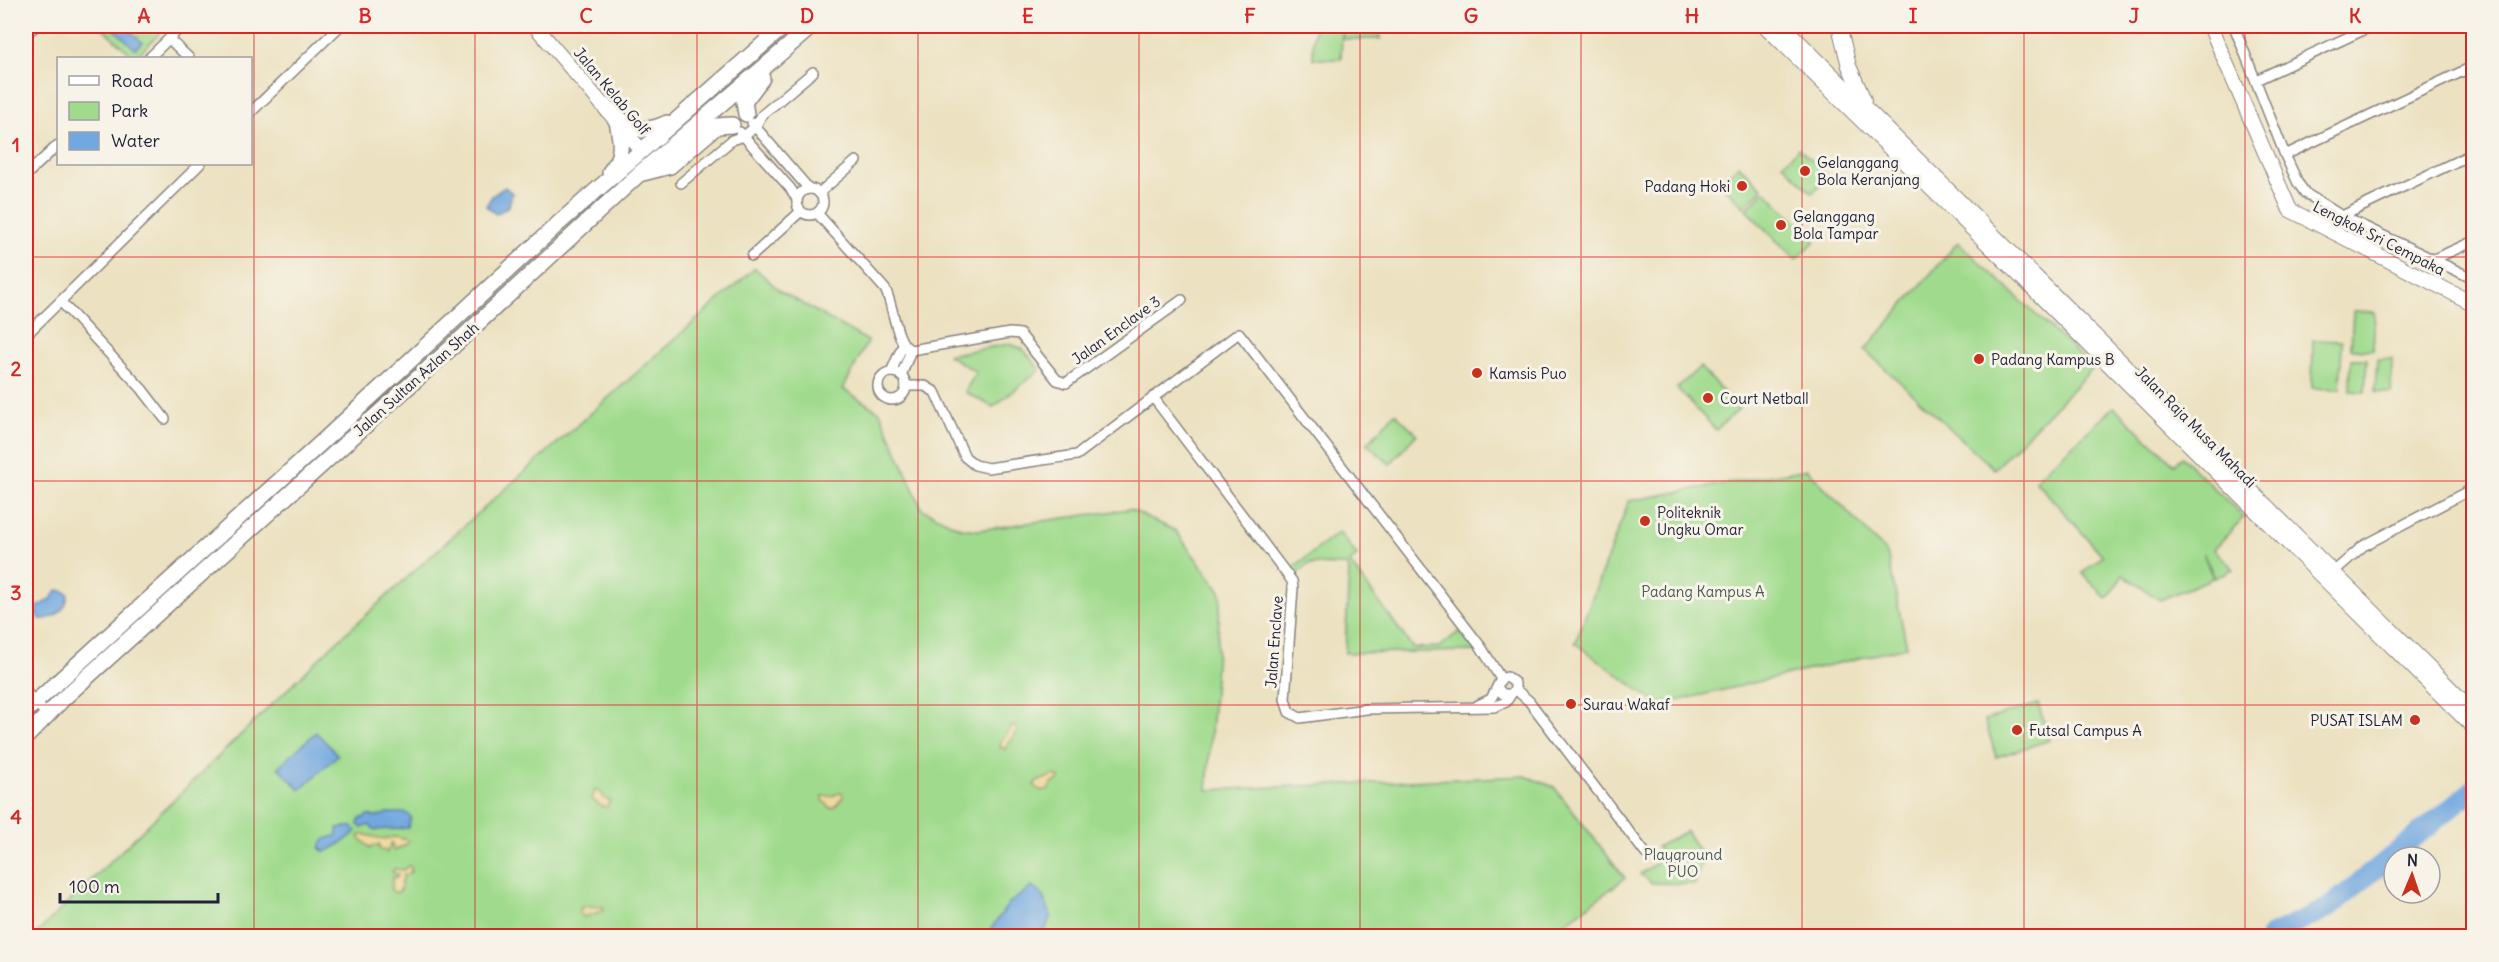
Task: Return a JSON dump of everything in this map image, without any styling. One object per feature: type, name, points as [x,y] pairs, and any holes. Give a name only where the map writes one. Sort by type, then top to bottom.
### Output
[{"type":"main road","name":"Jalan Kelab Golf","points":[[535,26],[605,105],[641,150]]},
{"type":"main road","name":"Jalan Sultan Azlan Shah","points":[[29,701],[322,442],[597,189],[784,26]]},
{"type":"main road","name":"Jalan Sultan Azlan Shah","points":[[26,737],[47,715],[639,174],[812,26]]},
{"type":"main road","name":"Jalan Raja Musa Mahadi","points":[[1765,26],[1939,188],[2329,576],[2474,728]]},
{"type":"main road","name":"Jalan Raja Musa Mahadi","points":[[1783,26],[1875,117],[1939,188]]},
{"type":"main road","points":[[1839,26],[1840,38],[1858,89],[1875,117]]},
{"type":"main road","name":"Lengkok Sri Cempaka","points":[[2210,26],[2290,210],[2474,304]]},
{"type":"main road","points":[[750,121],[744,102],[778,54]]},
{"type":"main road","points":[[641,150],[661,144],[762,59],[778,54]]},
{"type":"main road","points":[[605,105],[626,125],[652,130],[682,115]]},
{"type":"main road","points":[[597,189],[620,156],[622,145],[617,121]]},
{"type":"main road","points":[[639,174],[670,166],[717,126],[738,131]]},
{"type":"main road","name":"Jalan Raja Musa Mahadi","points":[[2329,576],[2474,712]]},
{"type":"street","points":[[26,33],[36,26]]},
{"type":"street","points":[[150,57],[182,26]]},
{"type":"street","points":[[252,111],[340,26]]},
{"type":"street","points":[[2235,26],[2285,156],[2305,193],[2342,216],[2474,279]]},
{"type":"street","points":[[2256,80],[2372,26]]},
{"type":"street","points":[[169,39],[188,57]]},
{"type":"street","points":[[2285,156],[2474,66]]},
{"type":"street","points":[[681,183],[732,140],[738,131],[762,115],[813,72]]},
{"type":"street","points":[[738,131],[790,188],[800,212],[808,216],[817,213],[823,201],[819,193],[809,189],[750,121]]},
{"type":"street","points":[[26,175],[57,146]]},
{"type":"street","points":[[2342,216],[2474,153]]},
{"type":"street","points":[[819,193],[856,161]]},
{"type":"street","points":[[26,335],[199,165]]},
{"type":"street","points":[[796,199],[801,192],[809,189]]},
{"type":"street","points":[[752,256],[800,212]]},
{"type":"street","points":[[817,213],[885,289],[908,348],[901,376],[906,386]]},
{"type":"street","points":[[2434,259],[2474,241]]},
{"type":"street","name":"Jalan Enclave 3","points":[[908,348],[1010,333],[1020,334],[1057,380],[1066,383],[1182,300]]},
{"type":"street","points":[[61,302],[165,418]]},
{"type":"street","points":[[906,386],[926,386],[935,392],[965,457],[975,465],[988,468],[1077,454],[1239,333],[1494,664],[1503,694],[1513,691],[1529,701],[1646,854]]},
{"type":"street","points":[[906,386],[900,397],[885,398],[879,388],[879,383],[881,378],[891,372],[908,348]]},
{"type":"street","points":[[891,372],[901,376]]},
{"type":"street","name":"Jalan Enclave","points":[[1153,397],[1292,581],[1285,699],[1289,712],[1300,718],[1366,709],[1501,706],[1513,691]]},
{"type":"street","points":[[2329,576],[2363,546],[2474,488]]},
{"type":"street","points":[[1473,708],[1491,699],[1499,684],[1510,678],[1515,683],[1513,691]]},
{"type":"street","points":[[29,701],[47,715]]},
{"type":"green space","points":[[100,26],[167,26],[134,57]]},
{"type":"green space","points":[[1314,26],[1381,26],[1380,39],[1343,39],[1342,29],[1341,59],[1313,59]]},
{"type":"green space","name":"Gelanggang Bola Keranjang","points":[[1799,148],[1828,177],[1812,193],[1783,164]]},
{"type":"green space","name":"Padang Hoki","points":[[1739,165],[1763,189],[1744,207],[1720,183]]},
{"type":"green space","name":"Gelanggang Bola Tampar","points":[[1765,191],[1815,241],[1796,260],[1746,210]]},
{"type":"green space","name":"Padang Kampus B","points":[[1958,242],[2093,368],[1994,469],[1865,350]]},
{"type":"green space","points":[[755,268],[780,291],[868,341],[843,389],[880,412],[922,509],[960,528],[978,530],[1130,509],[1176,531],[1221,593],[1207,790],[1525,776],[1554,787],[1625,878],[1548,936],[34,936],[334,644]]},
{"type":"green space","points":[[2353,311],[2375,312],[2373,350],[2351,349]]},
{"type":"green space","points":[[2313,340],[2342,341],[2340,389],[2312,388]]},
{"type":"green space","points":[[1009,344],[1023,349],[1040,370],[993,407],[965,392],[976,372],[948,355]]},
{"type":"green space","points":[[2351,359],[2367,359],[2365,392],[2350,391]]},
{"type":"green space","points":[[2377,359],[2392,359],[2391,393],[2375,392]]},
{"type":"green space","name":"Court Netball","points":[[1700,367],[1739,409],[1716,430],[1677,388]]},
{"type":"green space","points":[[2114,407],[2174,464],[2182,457],[2244,517],[2214,549],[2233,569],[2215,578],[2203,553],[2213,578],[2160,600],[2123,575],[2107,599],[2082,573],[2103,556],[2035,480]]},
{"type":"green space","points":[[1395,413],[1417,434],[1390,464],[1367,444]]},
{"type":"green space","name":"Padang Kampus A","points":[[1807,469],[1887,553],[1907,647],[1659,705],[1575,643],[1629,501]]},
{"type":"green space","points":[[1339,532],[1357,555],[1350,563],[1413,648],[1439,647],[1460,631],[1477,651],[1345,653],[1349,570],[1346,565],[1309,564],[1298,573],[1294,567]]},
{"type":"green space","name":"Futsal Campus A","points":[[2038,704],[2050,740],[1996,757],[1985,720]]},
{"type":"green space","name":"Playground PUO","points":[[1686,831],[1703,857],[1695,884],[1652,883],[1640,874],[1665,857],[1657,847]]},
{"type":"sand","points":[[1012,726],[1017,728],[1017,731],[1005,749],[1000,747],[1001,741]]},
{"type":"sand","points":[[1053,775],[1059,777],[1059,780],[1051,784],[1049,789],[1041,791],[1034,785],[1037,782]]},
{"type":"sand","points":[[595,790],[610,801],[607,807],[601,806],[592,799]]},
{"type":"sand","points":[[842,793],[843,797],[834,808],[830,808],[823,800],[823,796]]},
{"type":"sand","points":[[362,834],[383,839],[395,837],[408,840],[407,844],[394,851],[391,843],[387,852],[379,849],[379,844],[370,848],[359,837]]},
{"type":"sand","points":[[408,866],[411,867],[411,872],[403,876],[400,891],[395,893],[391,890],[393,877],[397,878],[398,875],[392,872],[394,869],[403,870]]},
{"type":"sand","points":[[585,906],[604,907],[603,911],[584,917],[580,914],[580,909]]},
{"type":"water","points":[[111,26],[125,26],[142,42],[135,49]]},
{"type":"water","points":[[505,187],[512,193],[509,206],[496,214],[486,206],[492,196]]},
{"type":"water","points":[[57,590],[68,594],[63,609],[51,618],[40,619],[36,614],[37,607],[51,599]]},
{"type":"water","points":[[316,732],[338,755],[300,790],[278,767]]},
{"type":"water","points":[[388,813],[406,813],[411,817],[408,828],[375,830],[369,825],[362,828],[358,825],[359,820],[368,815],[376,817]]},
{"type":"water","points":[[353,827],[356,831],[347,839],[325,852],[320,849],[324,840],[337,835],[337,828]]},
{"type":"water","points":[[1032,887],[1042,895],[1051,915],[1043,936],[986,936],[1009,903]]},
{"type":"waterway","points":[[2270,936],[2328,908],[2474,789]]},
{"type":"place","name":"Gelanggang Bola Keranjang","points":[[1805,171]]},
{"type":"place","name":"Padang Hoki","points":[[1742,186]]},
{"type":"place","name":"Gelanggang Bola Tampar","points":[[1781,225]]},
{"type":"place","name":"Padang Kampus B","points":[[1979,359]]},
{"type":"place","name":"Kamsis Puo","points":[[1477,373]]},
{"type":"place","name":"Court Netball","points":[[1708,398]]},
{"type":"place","name":"Politeknik Ungku Omar","points":[[1645,521]]},
{"type":"place","name":"Surau Wakaf","points":[[1571,704]]},
{"type":"place","name":"PUSAT ISLAM","points":[[2415,720]]},
{"type":"place","name":"Futsal Campus A","points":[[2017,730]]}]
